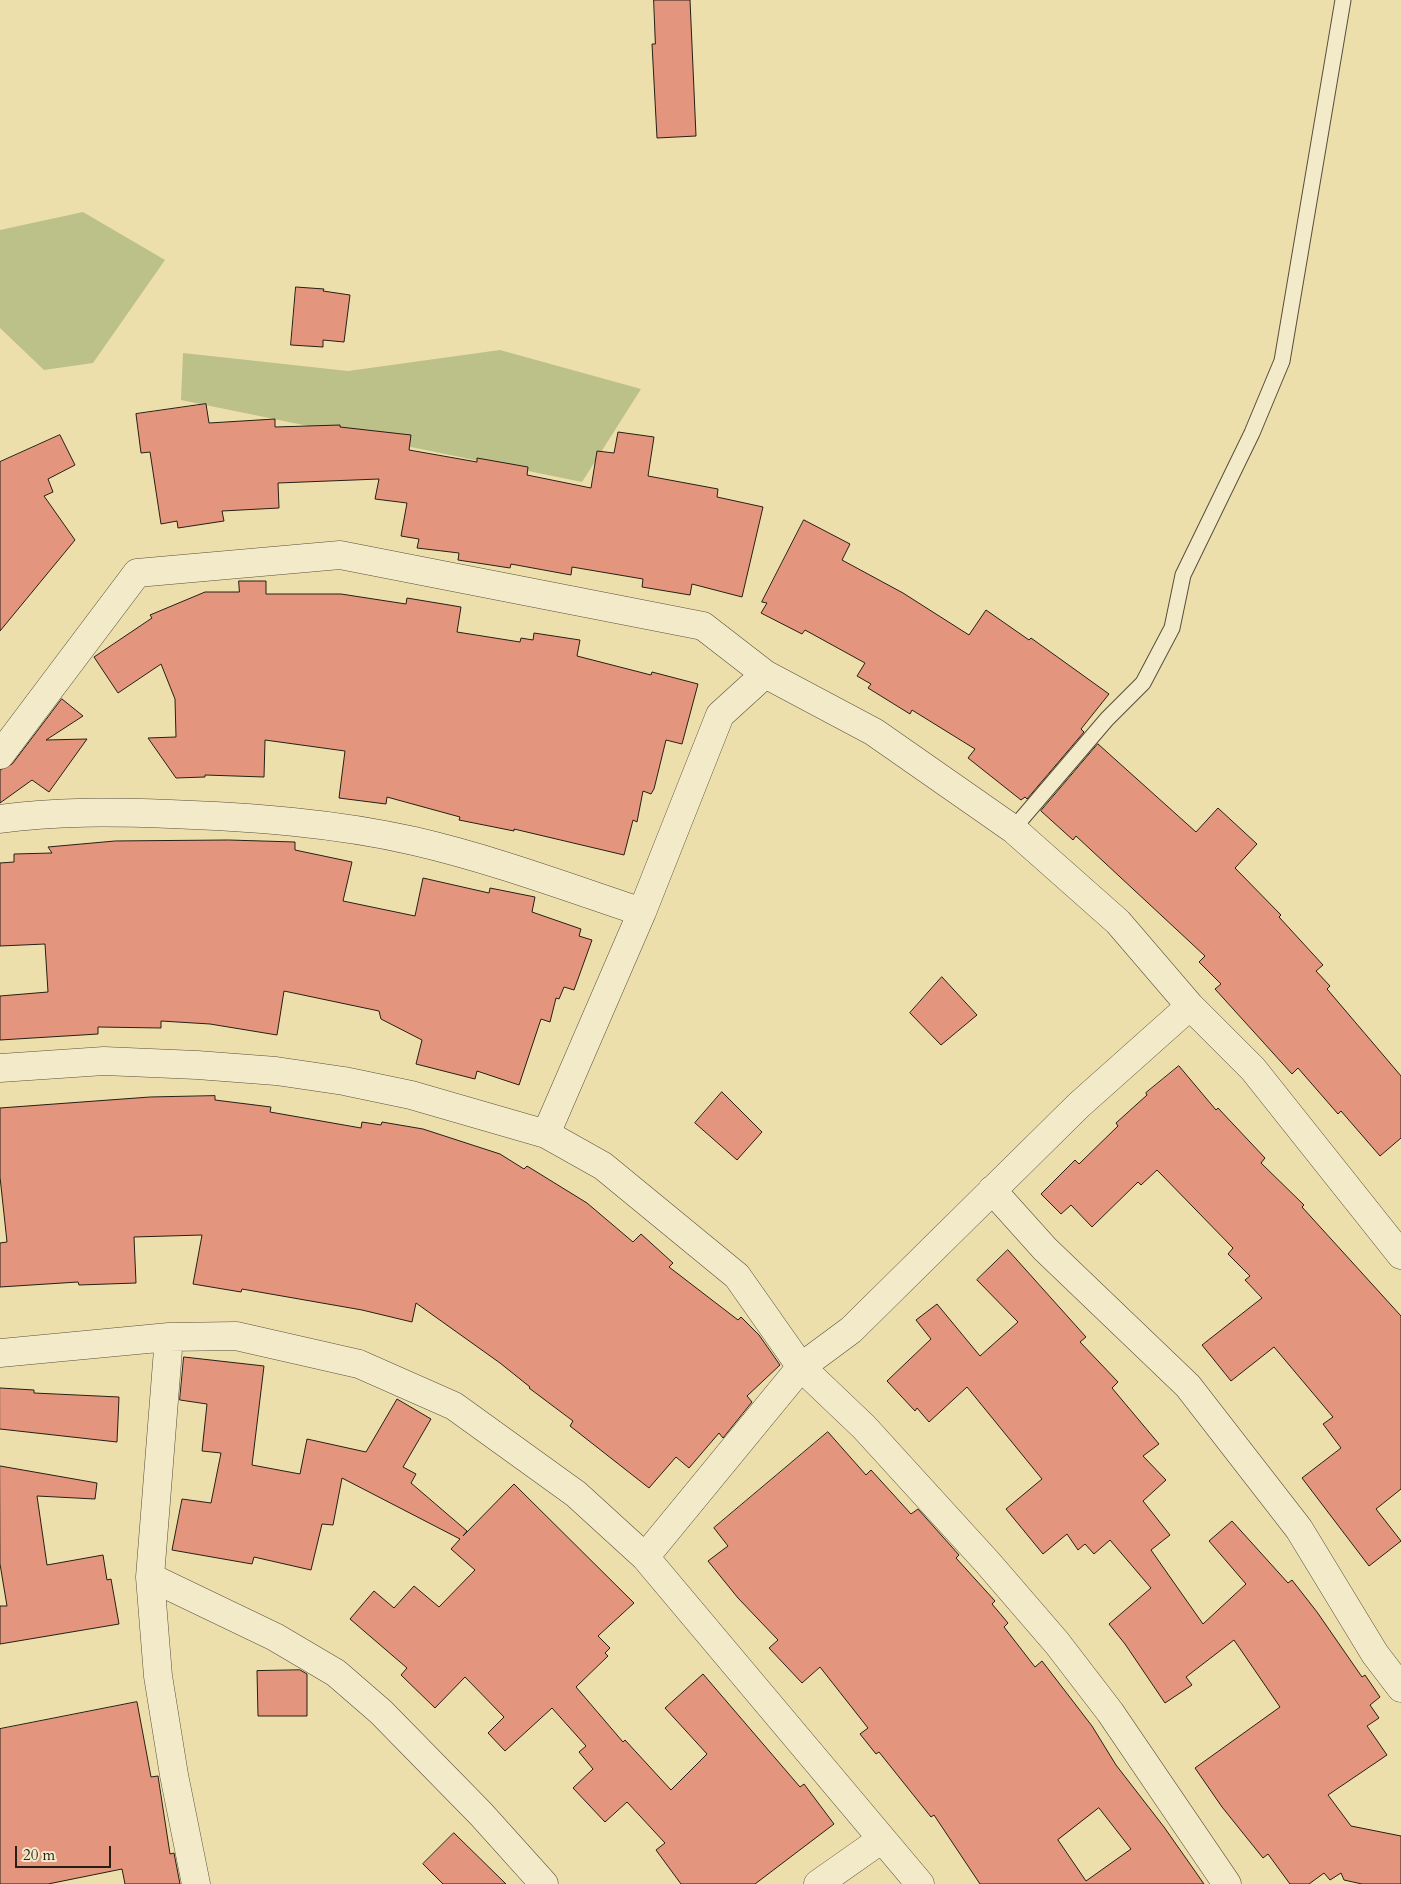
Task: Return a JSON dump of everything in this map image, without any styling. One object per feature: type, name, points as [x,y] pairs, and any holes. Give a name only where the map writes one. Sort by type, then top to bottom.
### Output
[{"type":"street","points":[[0,755],[137,574],[340,555],[703,626],[765,674],[874,732],[1013,829],[1118,922],[1190,1006],[1253,1069],[1401,1256]]},
{"type":"street","points":[[546,1134],[642,912],[720,716],[765,674]]},
{"type":"street","points":[[0,819],[51,813],[219,816],[288,822],[377,834],[483,859],[642,912]]},
{"type":"street","points":[[645,1557],[802,1367],[851,1330],[1079,1105],[1190,1006]]},
{"type":"street","points":[[0,1068],[104,1061],[276,1071],[344,1082],[411,1095],[546,1134],[603,1166],[737,1276],[802,1367],[864,1427],[988,1563],[1057,1643],[1110,1712],[1227,1884]]},
{"type":"street","points":[[992,1190],[1045,1249],[1188,1386],[1298,1529],[1375,1654],[1401,1688]]},
{"type":"street","points":[[0,1353],[169,1337],[236,1336],[359,1364],[454,1406],[576,1494],[645,1557],[920,1884]]},
{"type":"street","points":[[169,1337],[150,1577],[158,1676],[174,1775],[196,1884]]},
{"type":"street","points":[[150,1577],[275,1637],[336,1673],[381,1712],[481,1814],[544,1884]]},
{"type":"street","points":[[818,1884],[882,1839]]},
{"type":"lane","points":[[1013,829],[1108,719],[1143,683],[1172,628],[1183,575],[1252,433],[1282,361],[1343,0]]},
{"type":"green space","points":[[83,212],[165,260],[93,363],[44,370],[0,328],[0,230]]},
{"type":"green space","points":[[500,350],[641,389],[582,482],[181,400],[183,353],[348,371]]},
{"type":"building","points":[[654,0],[690,0],[696,136],[657,138],[652,44],[655,44]]},
{"type":"building","points":[[296,287],[324,289],[323,291],[350,295],[344,342],[323,340],[323,347],[291,345]]},
{"type":"building","points":[[206,404],[209,423],[275,419],[275,427],[340,425],[340,427],[411,435],[409,450],[477,462],[477,458],[528,467],[527,475],[591,488],[597,451],[614,453],[618,432],[654,437],[648,476],[718,489],[717,497],[763,507],[742,597],[692,584],[690,595],[642,587],[643,579],[572,567],[571,575],[511,564],[510,568],[458,560],[459,553],[417,548],[419,539],[401,536],[407,503],[375,499],[379,479],[278,483],[279,508],[222,511],[224,521],[178,528],[177,521],[161,524],[150,452],[141,453],[136,414]]},
{"type":"building","points":[[60,435],[75,465],[48,479],[53,492],[44,496],[75,540],[0,631],[0,462]]},
{"type":"building","points":[[804,520],[850,544],[842,560],[903,593],[969,635],[986,610],[1029,640],[1031,638],[1109,694],[1081,729],[1084,732],[1027,799],[1025,797],[1021,800],[968,758],[975,749],[912,710],[910,714],[868,688],[871,684],[857,676],[865,663],[805,630],[802,634],[761,613],[767,603],[762,602]]},
{"type":"building","points":[[239,581],[266,581],[266,594],[341,594],[406,604],[407,598],[461,607],[457,632],[520,642],[521,638],[533,640],[534,633],[580,640],[577,656],[651,675],[652,672],[698,684],[682,744],[666,740],[654,789],[651,794],[643,791],[637,822],[633,820],[624,855],[514,829],[514,831],[459,820],[460,817],[387,797],[386,804],[339,798],[345,751],[265,740],[264,777],[205,775],[205,777],[176,778],[148,738],[176,737],[175,699],[161,664],[118,693],[94,657],[152,618],[150,615],[205,592],[239,592]]},
{"type":"building","points":[[62,699],[83,716],[46,740],[87,739],[49,792],[32,780],[0,803],[0,770],[12,764]]},
{"type":"building","points":[[1098,744],[1196,832],[1218,808],[1257,844],[1235,868],[1281,915],[1279,917],[1323,965],[1316,971],[1330,986],[1327,989],[1401,1076],[1401,1138],[1380,1156],[1341,1111],[1338,1114],[1298,1068],[1292,1074],[1215,989],[1221,984],[1199,962],[1205,956],[1076,836],[1073,840],[1041,811]]},
{"type":"building","points":[[229,840],[295,842],[295,850],[352,862],[343,901],[415,916],[423,878],[489,893],[490,888],[535,897],[532,912],[581,929],[579,936],[592,940],[574,990],[564,987],[559,999],[556,998],[550,1022],[541,1019],[519,1085],[477,1071],[475,1079],[416,1064],[422,1040],[381,1019],[379,1011],[284,991],[277,1035],[210,1024],[161,1021],[161,1028],[98,1027],[98,1034],[0,1040],[0,996],[48,992],[45,944],[0,946],[0,863],[14,862],[14,854],[52,853],[48,847],[115,841]]},
{"type":"building","points":[[942,977],[977,1015],[941,1045],[910,1013]]},
{"type":"building","points":[[1179,1066],[1216,1110],[1218,1108],[1265,1158],[1261,1163],[1304,1205],[1302,1207],[1401,1316],[1401,1489],[1376,1509],[1401,1541],[1369,1566],[1302,1478],[1341,1448],[1323,1424],[1333,1417],[1274,1347],[1231,1381],[1202,1345],[1262,1298],[1245,1280],[1250,1276],[1228,1254],[1233,1248],[1157,1170],[1141,1185],[1138,1182],[1092,1227],[1071,1205],[1061,1214],[1041,1194],[1075,1160],[1079,1164],[1118,1126],[1116,1123],[1147,1095],[1146,1093]]},
{"type":"building","points":[[722,1092],[762,1132],[737,1160],[695,1123]]},
{"type":"building","points":[[215,1096],[215,1100],[271,1107],[270,1112],[361,1128],[362,1122],[381,1125],[382,1122],[423,1129],[500,1154],[524,1169],[527,1166],[587,1203],[633,1242],[641,1234],[673,1263],[669,1267],[738,1320],[741,1317],[759,1335],[780,1365],[747,1396],[752,1402],[723,1438],[719,1433],[689,1468],[676,1457],[649,1488],[570,1426],[573,1421],[529,1388],[500,1363],[416,1303],[412,1322],[362,1310],[242,1289],[241,1292],[193,1284],[202,1235],[134,1237],[136,1283],[79,1285],[78,1282],[0,1287],[0,1243],[7,1242],[0,1177],[0,1108],[150,1097]]},
{"type":"building","points":[[1008,1250],[1086,1337],[1080,1342],[1118,1382],[1112,1388],[1159,1444],[1143,1456],[1166,1480],[1143,1501],[1170,1535],[1151,1550],[1203,1624],[1246,1584],[1209,1541],[1232,1521],[1288,1583],[1292,1580],[1317,1612],[1362,1677],[1365,1675],[1380,1697],[1370,1705],[1379,1718],[1367,1726],[1387,1755],[1328,1795],[1351,1826],[1401,1836],[1401,1884],[1362,1884],[1344,1880],[1341,1873],[1330,1880],[1324,1873],[1309,1884],[1290,1884],[1268,1854],[1263,1858],[1222,1807],[1195,1768],[1280,1707],[1234,1640],[1186,1677],[1192,1685],[1165,1703],[1109,1624],[1151,1588],[1110,1540],[1094,1554],[1085,1544],[1078,1550],[1067,1534],[1043,1554],[1006,1509],[1042,1479],[967,1387],[929,1422],[917,1408],[915,1411],[887,1381],[931,1339],[916,1320],[937,1304],[980,1356],[1018,1322],[977,1280]]},
{"type":"building","points":[[184,1357],[264,1366],[252,1465],[300,1474],[307,1439],[366,1452],[397,1399],[431,1419],[403,1467],[416,1474],[411,1483],[467,1531],[463,1536],[514,1484],[634,1603],[598,1636],[610,1648],[605,1653],[608,1656],[576,1687],[623,1742],[625,1740],[671,1790],[707,1754],[665,1708],[703,1674],[800,1787],[804,1784],[834,1824],[755,1884],[681,1884],[656,1850],[665,1843],[627,1802],[605,1822],[573,1788],[593,1769],[579,1752],[586,1746],[552,1708],[505,1751],[488,1733],[504,1717],[465,1677],[435,1708],[401,1675],[407,1668],[350,1619],[374,1591],[394,1608],[414,1586],[439,1607],[475,1570],[451,1549],[460,1539],[342,1478],[333,1525],[322,1524],[311,1570],[254,1557],[252,1564],[172,1550],[182,1499],[211,1503],[221,1453],[202,1451],[207,1404],[180,1400]]},
{"type":"building","points":[[0,1388],[34,1390],[34,1393],[119,1397],[117,1442],[0,1429]]},
{"type":"building","points":[[828,1432],[866,1475],[871,1470],[911,1514],[918,1509],[959,1555],[956,1558],[995,1601],[992,1604],[1008,1623],[1004,1627],[1035,1667],[1042,1661],[1092,1726],[1116,1765],[1164,1827],[1204,1884],[980,1884],[934,1815],[931,1817],[879,1752],[876,1754],[860,1734],[868,1728],[820,1667],[802,1683],[769,1648],[778,1640],[738,1598],[708,1561],[728,1546],[714,1528]],"holes":[[[1099,1808],[1131,1849],[1086,1881],[1058,1840]]]},
{"type":"building","points":[[0,1466],[97,1483],[95,1499],[37,1496],[47,1565],[103,1555],[107,1580],[111,1579],[119,1624],[0,1644],[0,1606],[7,1606],[0,1564]]},
{"type":"building","points":[[300,1670],[307,1674],[307,1716],[258,1716],[257,1671]]},
{"type":"building","points":[[137,1702],[151,1777],[158,1776],[170,1854],[174,1853],[180,1884],[125,1884],[122,1869],[48,1884],[0,1884],[0,1729]]},
{"type":"building","points":[[454,1833],[506,1884],[443,1884],[423,1864]]}]
